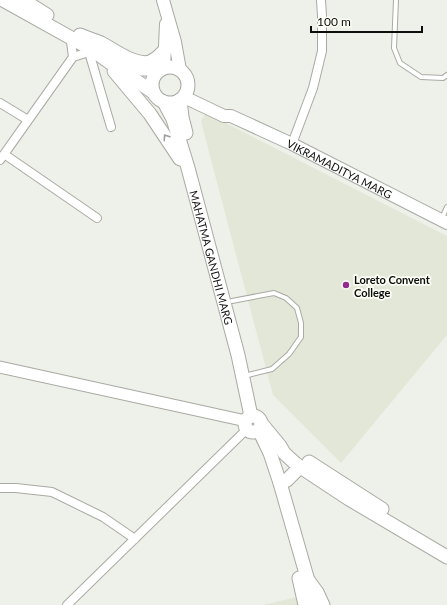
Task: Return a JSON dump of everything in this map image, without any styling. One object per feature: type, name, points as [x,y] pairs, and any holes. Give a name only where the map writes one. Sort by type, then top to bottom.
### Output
[{"type":"main road","points":[[3,0],[131,67],[141,69],[177,68],[183,72],[187,78],[188,85],[184,96],[177,102],[164,102],[157,98],[154,92],[152,85],[153,78],[163,69]]},
{"type":"main road","points":[[24,0],[76,37],[90,51],[154,92]]},
{"type":"main road","points":[[163,0],[175,42],[180,70]]},
{"type":"main road","points":[[163,69],[167,14]]},
{"type":"main road","points":[[76,37],[101,44],[140,62],[149,62],[157,58],[165,50]]},
{"type":"main road","points":[[110,63],[115,73],[150,114],[183,163],[188,168]]},
{"type":"main road","name":"VIKRAMADITYA MARG","points":[[184,96],[228,111],[231,116],[292,144],[444,221]]},
{"type":"main road","name":"MAHATMA GANDHI MARG","points":[[184,96],[182,117],[232,301],[248,375],[254,424],[270,453],[280,483],[304,580]]},
{"type":"main road","name":"MAHATMA GANDHI MARG","points":[[164,102],[173,119],[188,168],[238,354],[262,455],[304,580]]},
{"type":"main road","points":[[254,424],[280,446],[284,453],[300,466],[348,499],[445,551]]},
{"type":"main road","points":[[280,446],[289,448],[445,551]]},
{"type":"main road","points":[[280,483],[287,480],[300,466]]},
{"type":"main road","points":[[304,580],[307,602]]},
{"type":"street","points":[[292,144],[313,88],[322,51],[321,0]]},
{"type":"street","points":[[73,57],[71,42],[76,37]]},
{"type":"street","points":[[96,218],[2,157],[73,57],[90,51],[111,127]]},
{"type":"street","points":[[0,103],[28,120]]},
{"type":"street","points":[[0,367],[254,424]]},
{"type":"street","points":[[67,605],[254,424]]},
{"type":"street","points":[[0,488],[16,488],[52,492],[103,518],[135,538]]},
{"type":"street","points":[[304,580],[318,592],[324,605]]},
{"type":"lane","points":[[396,0],[394,48],[400,63],[421,77],[443,78],[447,75]]},
{"type":"lane","points":[[444,221],[447,207]]},
{"type":"lane","points":[[232,301],[274,294],[286,298],[297,308],[301,323],[301,337],[289,354],[272,369],[248,375]]},
{"type":"shaded area","name":"Loreto Convent College","points":[[206,113],[447,236],[447,335],[341,463],[273,395],[201,121]]},
{"type":"shaded area","points":[[297,597],[299,605],[263,605]]},
{"type":"place","name":"Loreto Convent College","points":[[346,285]]}]
